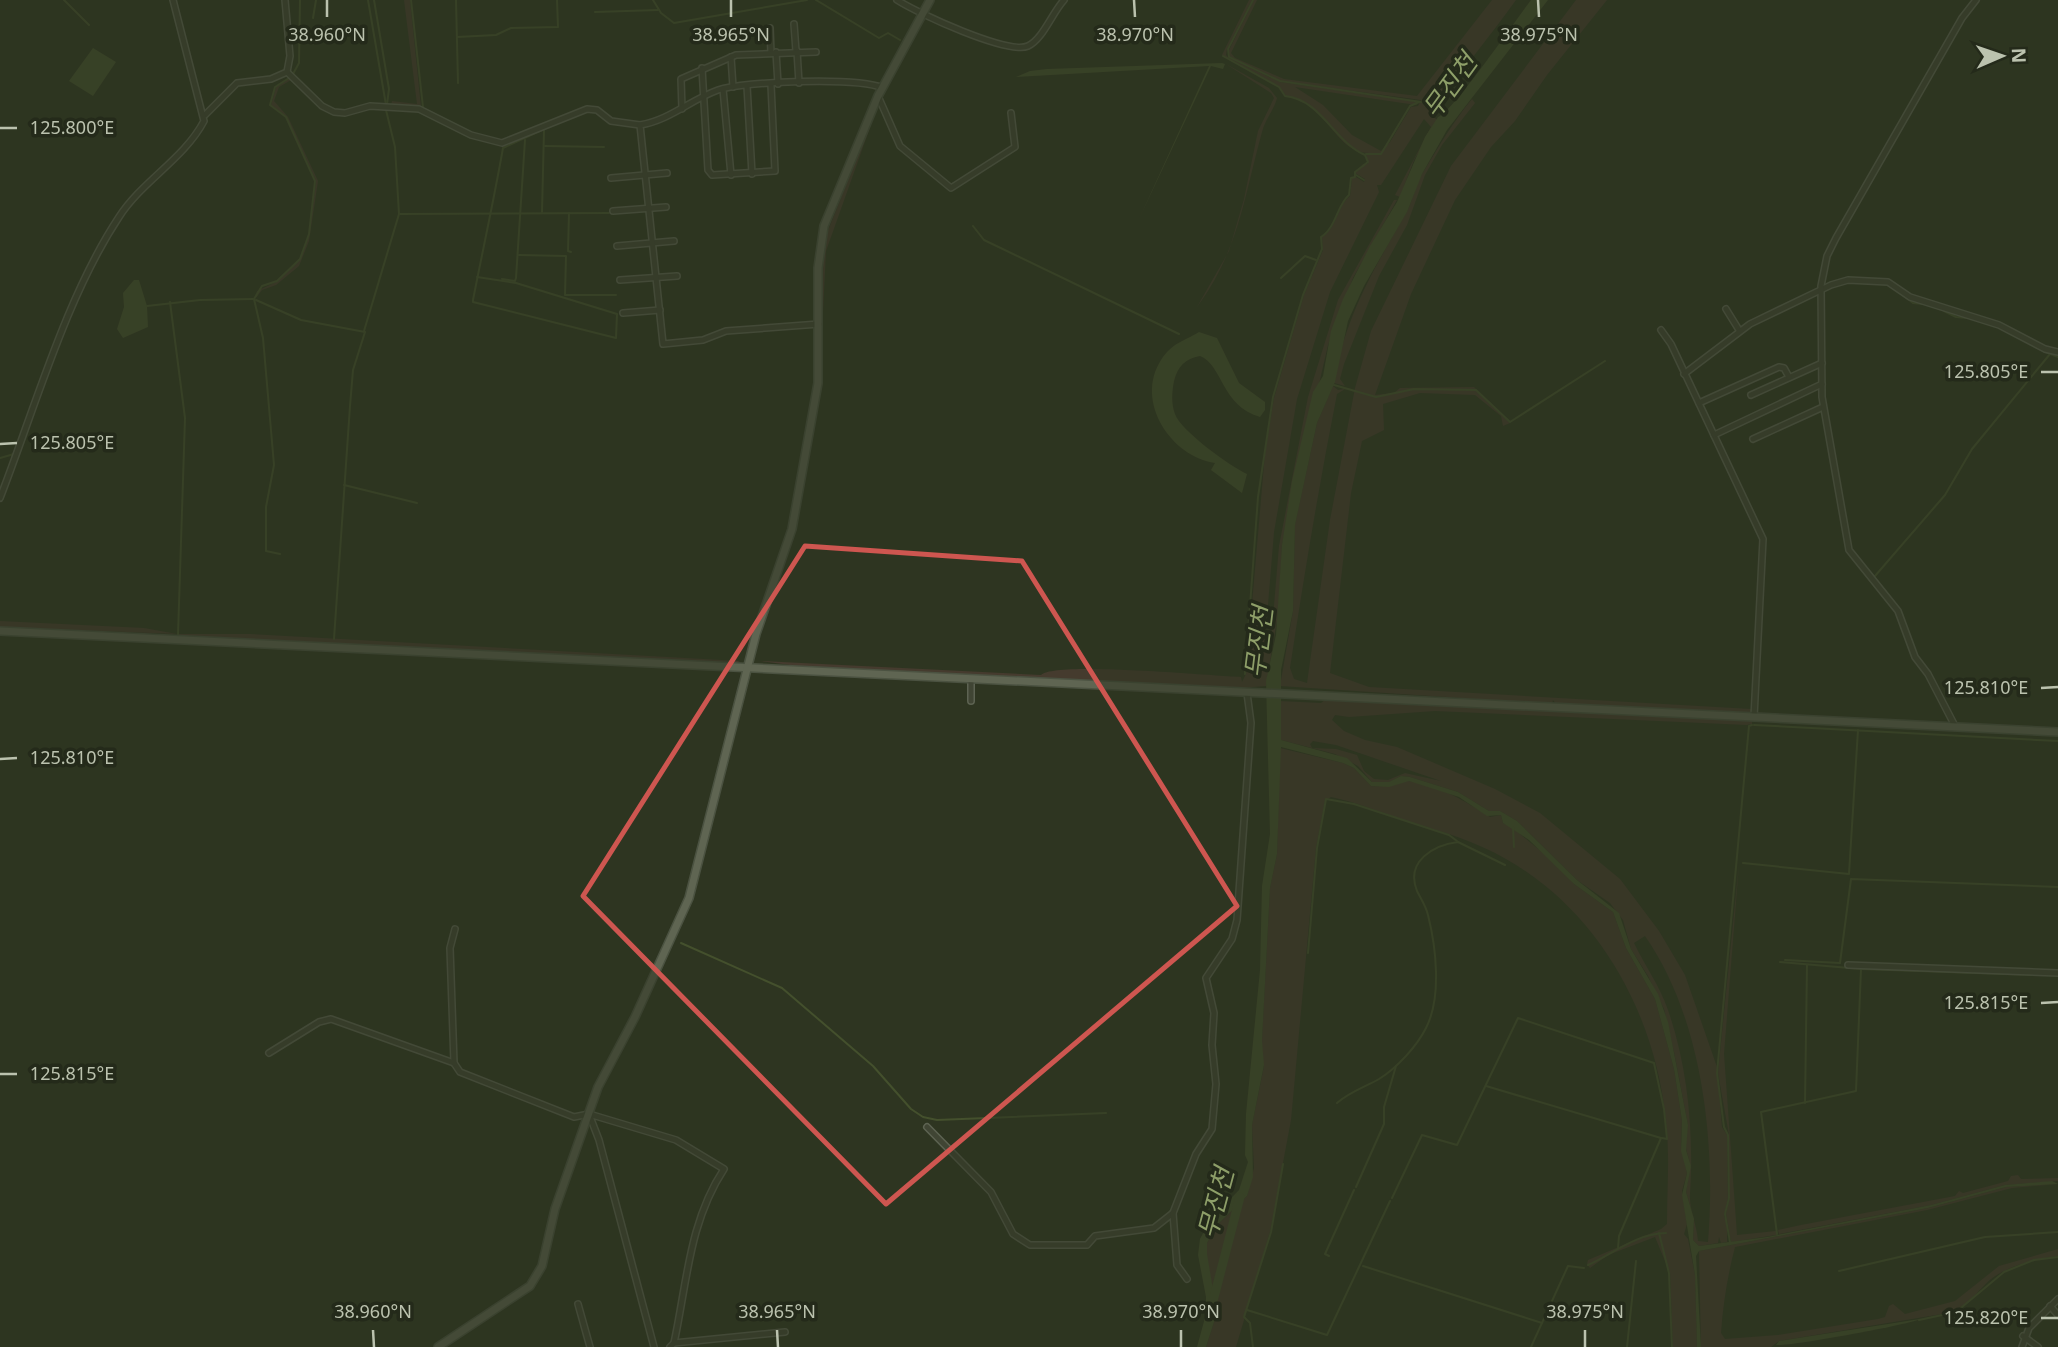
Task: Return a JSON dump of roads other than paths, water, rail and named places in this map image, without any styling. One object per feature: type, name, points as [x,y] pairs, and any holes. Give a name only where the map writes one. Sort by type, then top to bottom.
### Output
[{"type":"main road","points":[[438,1347],[530,1286],[542,1266],[555,1209],[598,1087],[635,1017],[689,898],[748,669],[792,529],[818,383],[820,241],[878,96],[929,0]]},
{"type":"main road","points":[[0,631],[2058,732]]},
{"type":"street","points":[[173,0],[205,115]]},
{"type":"street","points":[[285,0],[290,56],[287,72]]},
{"type":"street","points":[[897,0],[920,13],[1019,48],[1033,43],[1064,0]]},
{"type":"street","points":[[1955,726],[1928,674],[1915,657],[1898,611],[1877,582],[1851,555],[1824,407],[1821,290],[1827,256],[1836,238],[1973,3]]},
{"type":"street","points":[[794,24],[799,83]]},
{"type":"street","points":[[702,68],[708,170],[712,175],[731,175],[776,170],[774,52],[770,28]]},
{"type":"street","points":[[682,109],[681,79],[702,68],[731,57],[774,52],[816,52]]},
{"type":"street","points":[[731,57],[733,87]]},
{"type":"street","points":[[0,498],[67,320],[115,223],[190,141],[205,115],[237,83],[271,79],[287,72]]},
{"type":"street","points":[[287,72],[329,110],[345,113],[357,108],[386,107],[427,111],[471,135],[502,143],[587,109],[597,110],[611,121],[640,125],[664,120],[703,96],[733,87],[855,81],[883,88]]},
{"type":"street","points":[[747,86],[752,174]]},
{"type":"street","points":[[723,89],[731,175]]},
{"type":"street","points":[[878,96],[900,146],[951,188],[1015,147],[1011,113]]},
{"type":"street","points":[[640,125],[663,344],[703,340],[726,331],[819,324]]},
{"type":"street","points":[[611,178],[667,173]]},
{"type":"street","points":[[613,211],[666,207]]},
{"type":"street","points":[[617,246],[674,241]]},
{"type":"street","points":[[620,280],[677,276]]},
{"type":"street","points":[[1684,374],[1739,330],[1821,290],[1848,280],[1888,282],[1910,297],[1999,325],[2045,349],[2058,352]]},
{"type":"street","points":[[1726,309],[1739,330]]},
{"type":"street","points":[[624,313],[660,310]]},
{"type":"street","points":[[1661,330],[1699,403],[1763,539],[1754,717]]},
{"type":"street","points":[[1751,395],[1822,363]]},
{"type":"street","points":[[1699,403],[1779,368],[1784,368],[1789,377]]},
{"type":"street","points":[[1714,435],[1822,384]]},
{"type":"street","points":[[1753,439],[1824,407]]},
{"type":"street","points":[[971,680],[971,701]]},
{"type":"street","points":[[1187,1279],[1177,1265],[1173,1213],[1196,1154],[1212,1129],[1216,1084],[1212,1045],[1214,1013],[1206,978],[1232,939],[1237,920],[1251,693]]},
{"type":"street","points":[[456,929],[450,948],[454,1063],[460,1072],[561,1113],[574,1117],[589,1114],[676,1140],[724,1169],[712,1186],[690,1247],[672,1345],[785,1332]]},
{"type":"street","points":[[1849,965],[2058,973]]},
{"type":"street","points":[[269,1053],[319,1022],[331,1019],[454,1063]]},
{"type":"street","points":[[589,1114],[599,1140],[654,1347]]},
{"type":"street","points":[[928,1127],[991,1192],[1013,1234],[1030,1245],[1087,1245],[1095,1236],[1154,1228],[1173,1213]]},
{"type":"street","points":[[2022,1347],[2023,1336],[2058,1299]]},
{"type":"street","points":[[578,1304],[590,1347]]},
{"type":"street","points":[[2050,1306],[2058,1315]]},
{"type":"street","points":[[2023,1336],[2038,1347]]},
{"type":"waterway","points":[[64,0],[89,25]]},
{"type":"waterway","points":[[293,74],[299,63],[300,0]]},
{"type":"waterway","points":[[313,18],[316,0]]},
{"type":"waterway","points":[[368,0],[386,105]]},
{"type":"waterway","points":[[374,0],[389,89],[387,104]]},
{"type":"waterway","points":[[411,0],[423,107]]},
{"type":"waterway","points":[[456,0],[458,83]]},
{"type":"waterway","points":[[457,37],[496,35],[511,28],[558,27],[557,0]]},
{"type":"waterway","points":[[653,0],[661,13],[674,23],[807,0]]},
{"type":"waterway","points":[[816,0],[879,38],[888,33],[900,40]]},
{"type":"waterway","points":[[1253,0],[1228,49],[1229,57],[1280,81],[1421,102]]},
{"type":"waterway","points":[[595,12],[658,10]]},
{"type":"waterway","points":[[1223,56],[1279,87],[1285,96],[1309,105],[1354,149],[1365,155],[1368,162],[1351,178],[1349,195],[1330,228],[1321,237],[1322,249],[1303,295],[1273,397],[1258,497],[1245,674]]},
{"type":"waterway","points":[[280,554],[266,551],[266,507],[274,465],[263,338],[254,299],[262,286],[277,281],[300,259],[309,234],[315,181],[286,117],[270,105],[275,87],[289,78]]},
{"type":"waterway","points":[[1366,154],[1381,154],[1410,106],[1419,102]]},
{"type":"waterway","points":[[364,331],[399,214],[395,147],[386,110]]},
{"type":"waterway","points":[[477,277],[516,283],[617,314],[616,338],[473,302],[473,300],[477,281],[481,262],[503,148],[542,130]]},
{"type":"waterway","points":[[542,212],[544,130]]},
{"type":"waterway","points":[[502,279],[515,281],[516,278],[525,140]]},
{"type":"waterway","points":[[545,146],[604,147]]},
{"type":"waterway","points":[[1356,175],[1364,180]]},
{"type":"waterway","points":[[569,213],[568,251],[571,252]]},
{"type":"waterway","points":[[400,214],[609,213]]},
{"type":"waterway","points":[[973,226],[984,240],[1179,334]]},
{"type":"waterway","points":[[519,255],[566,256],[565,295],[616,295]]},
{"type":"waterway","points":[[1281,278],[1305,256],[1316,260]]},
{"type":"waterway","points":[[1904,296],[1913,303],[1923,304]]},
{"type":"waterway","points":[[147,306],[200,300],[253,299]]},
{"type":"waterway","points":[[256,300],[301,320],[365,332],[353,370],[334,639]]},
{"type":"waterway","points":[[170,302],[185,418],[178,635]]},
{"type":"waterway","points":[[1944,311],[1956,317],[1968,318]]},
{"type":"waterway","points":[[2043,351],[2058,357]]},
{"type":"waterway","points":[[1875,576],[1945,495],[1972,449],[2050,354]]},
{"type":"waterway","points":[[1334,385],[1376,397],[1414,389],[1476,390],[1510,422],[1605,361]]},
{"type":"waterway","points":[[0,458],[14,454]]},
{"type":"waterway","points":[[344,485],[417,503]]},
{"type":"waterway","points":[[1730,1242],[1725,1214],[1729,1198],[1728,1135],[1724,1127],[1717,1073],[1749,726],[1752,725]]},
{"type":"waterway","points":[[1754,725],[2058,741]]},
{"type":"waterway","points":[[1743,863],[1849,874],[1858,730]]},
{"type":"waterway","points":[[1308,953],[1317,848],[1326,799],[1354,804],[1449,835],[1457,841]]},
{"type":"waterway","points":[[1513,827],[1514,847]]},
{"type":"waterway","points":[[1337,1103],[1379,1079],[1399,1063],[1417,1042],[1431,1016],[1436,987],[1435,957],[1427,912],[1414,880],[1418,863],[1431,851],[1458,842],[1505,865]]},
{"type":"waterway","points":[[1785,960],[1840,963],[1851,879],[2058,887]]},
{"type":"waterway","points":[[681,943],[782,988],[873,1066],[911,1109],[923,1117],[937,1120],[1106,1113]]},
{"type":"waterway","points":[[1780,962],[1861,969],[2032,975]]},
{"type":"waterway","points":[[1805,1103],[1807,965]]},
{"type":"waterway","points":[[1777,1234],[1761,1112],[1856,1091],[1861,969]]},
{"type":"waterway","points":[[1392,1198],[1422,1135],[1457,1145],[1518,1018],[1654,1063],[1664,1109],[1667,1139],[1662,1138]]},
{"type":"waterway","points":[[1356,1187],[1384,1124],[1384,1107],[1396,1066]]},
{"type":"waterway","points":[[1486,1086],[1661,1138],[1619,1236],[1618,1248]]},
{"type":"waterway","points":[[1253,1347],[1250,1323],[1244,1317],[1271,1232],[1283,1164]]},
{"type":"waterway","points":[[1329,1256],[1325,1254],[1354,1190]]},
{"type":"waterway","name":"무진천","points":[[1212,1305],[1240,1197]]},
{"type":"waterway","points":[[1247,1310],[1327,1335],[1390,1201]]},
{"type":"waterway","points":[[1839,1271],[1985,1237],[2058,1232]]},
{"type":"waterway","points":[[1659,1233],[1669,1273],[1672,1347]]},
{"type":"waterway","points":[[1588,1265],[1635,1240],[1666,1233]]},
{"type":"waterway","points":[[1919,1320],[1956,1312],[2004,1272],[2034,1260],[2058,1257]]},
{"type":"waterway","points":[[1627,1347],[1636,1261]]},
{"type":"waterway","points":[[1363,1266],[1542,1323]]},
{"type":"waterway","points":[[1531,1347],[1568,1266],[1584,1268]]}]
